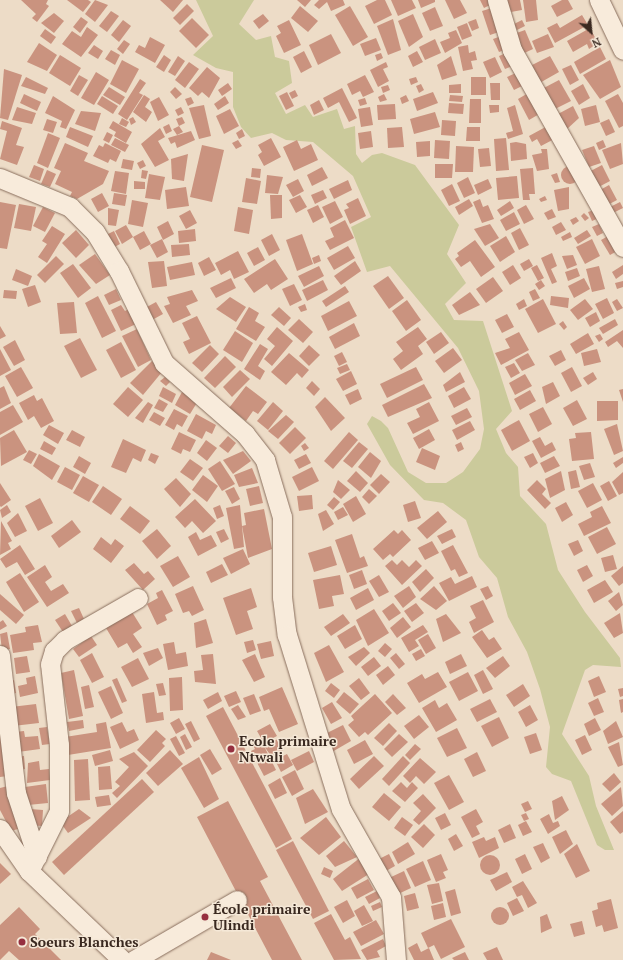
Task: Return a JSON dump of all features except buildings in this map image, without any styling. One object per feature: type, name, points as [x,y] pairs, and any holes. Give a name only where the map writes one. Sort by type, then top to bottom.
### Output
[{"type":"street","points":[[497,0],[512,50],[623,247]]},
{"type":"street","points":[[599,0],[623,50]]},
{"type":"street","points":[[0,178],[70,208],[95,232],[119,271],[164,363],[245,434],[266,460],[282,517],[282,597],[287,635],[340,808],[391,897],[396,960]]},
{"type":"street","points":[[33,864],[59,811],[61,788],[50,664],[54,651],[65,640],[138,598]]},
{"type":"street","points":[[0,655],[16,793],[33,864]]},
{"type":"street","points":[[0,829],[122,960]]},
{"type":"street","points":[[134,960],[237,900]]},
{"type":"green space","points":[[196,0],[254,0],[239,24],[256,40],[271,36],[275,57],[289,61],[292,83],[275,93],[286,114],[305,105],[313,117],[337,109],[344,129],[355,126],[356,154],[362,163],[372,155],[382,153],[415,165],[459,225],[447,254],[466,283],[445,304],[454,320],[483,321],[512,411],[496,429],[506,453],[518,467],[520,496],[546,524],[558,570],[585,612],[620,658],[621,667],[593,665],[585,670],[562,734],[589,776],[596,806],[614,850],[605,850],[597,845],[571,781],[552,774],[546,767],[550,727],[540,689],[527,652],[508,617],[497,578],[479,557],[466,520],[443,503],[424,500],[390,465],[367,424],[372,416],[381,421],[388,428],[408,472],[426,483],[446,483],[463,472],[480,449],[484,429],[479,391],[458,348],[390,266],[367,272],[351,227],[371,217],[353,176],[313,142],[286,140],[272,133],[251,138],[241,127],[233,107],[233,72],[216,68],[193,55],[213,36]]},
{"type":"place","name":"Ecole primaire Ntwali","points":[[231,749]]},
{"type":"place","name":"École primaire Ulindi","points":[[205,917]]},
{"type":"place","name":"Soeurs Blanches","points":[[22,942]]}]
